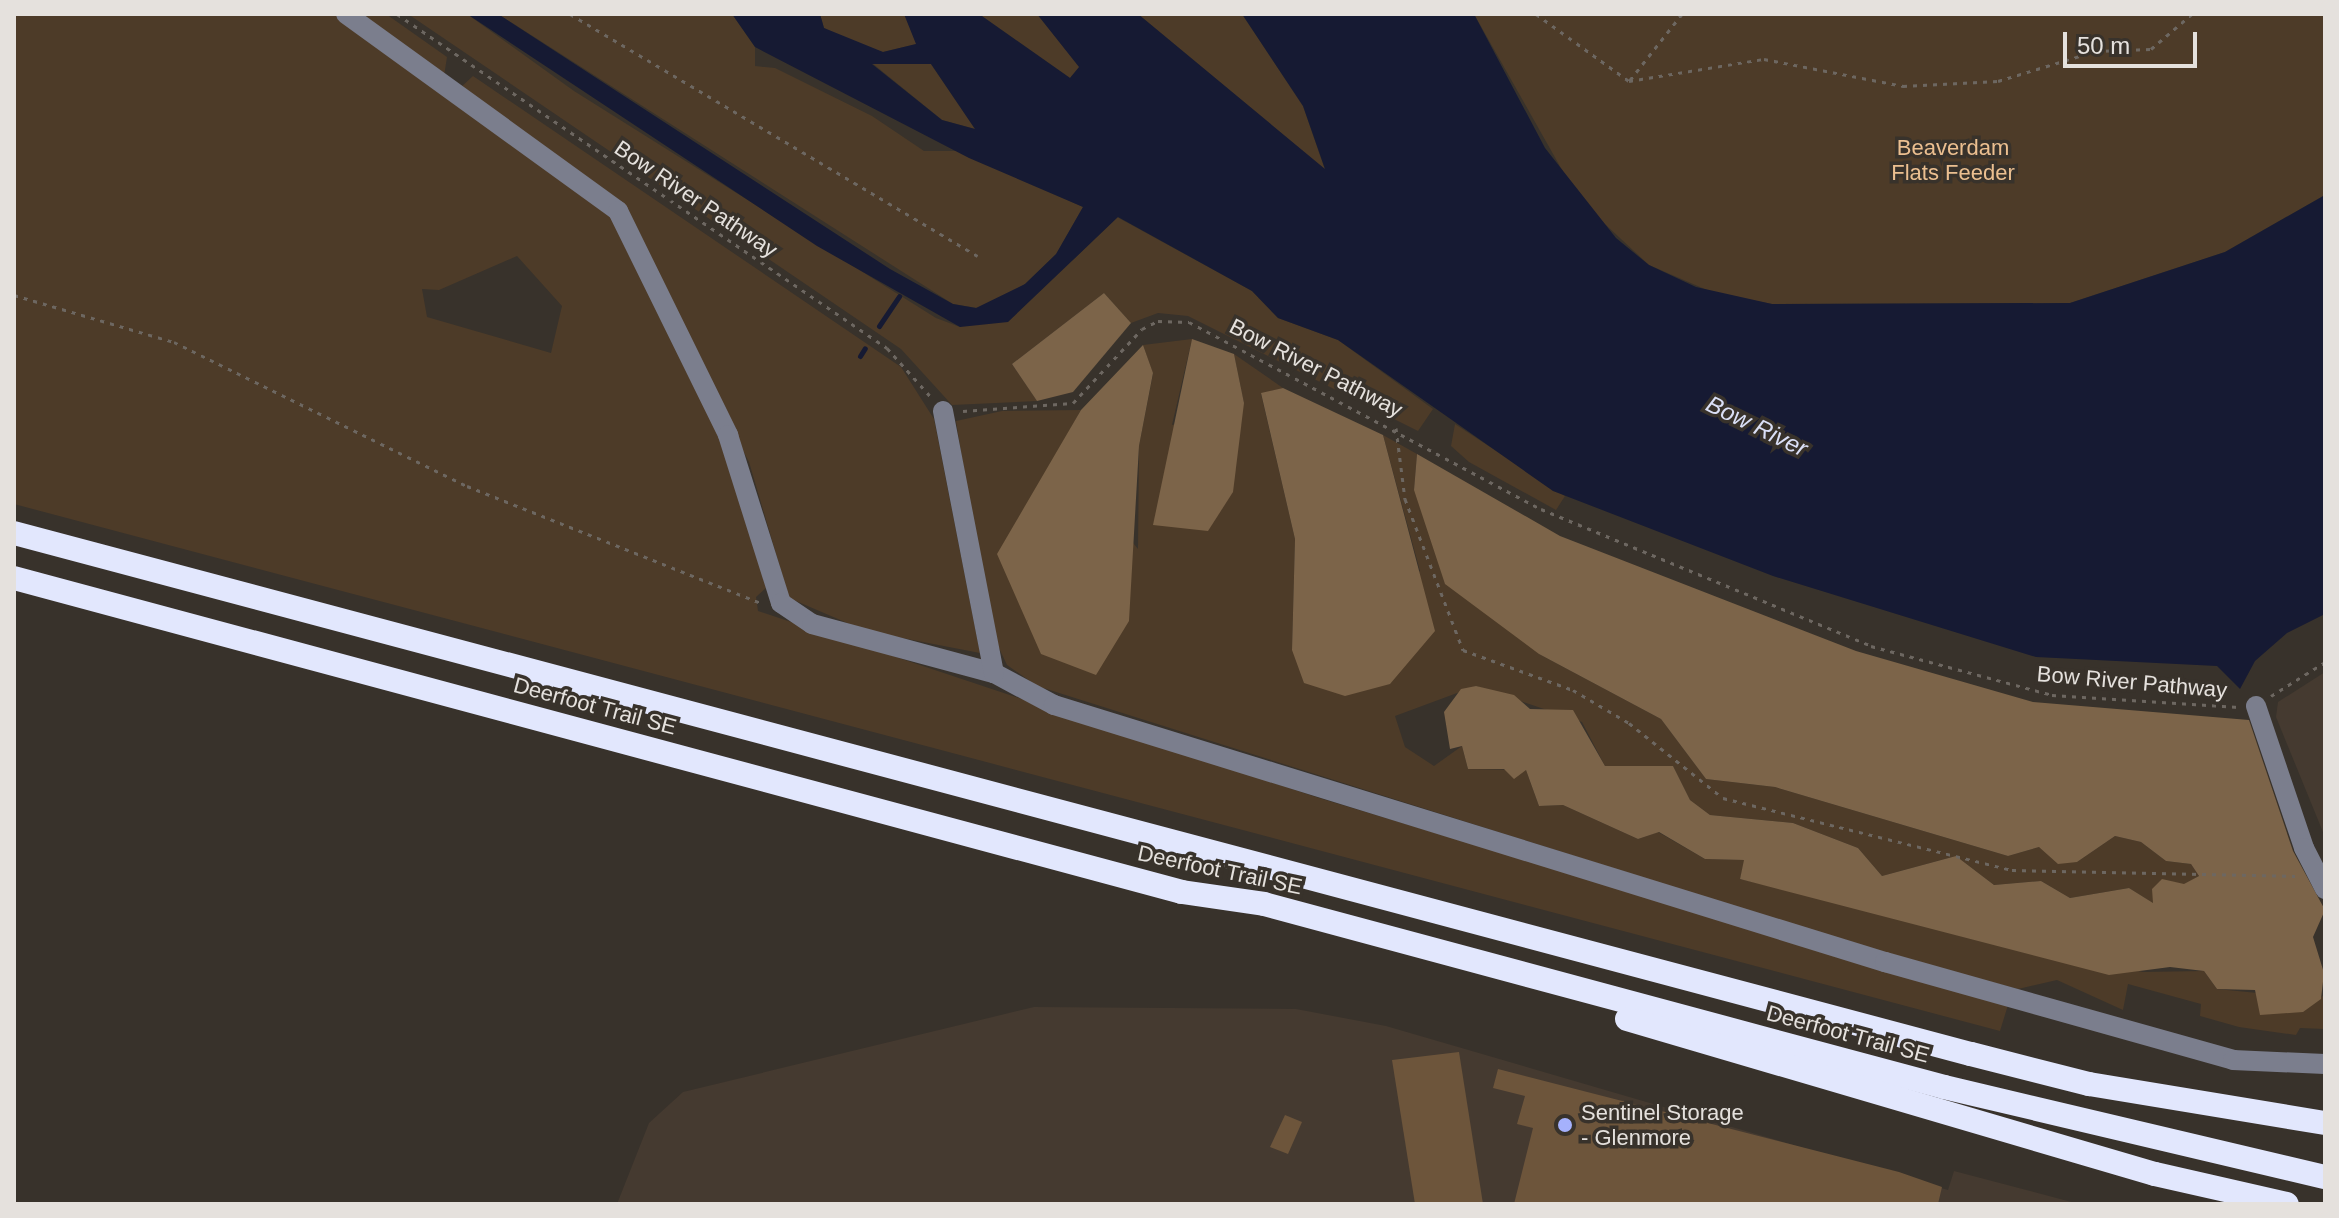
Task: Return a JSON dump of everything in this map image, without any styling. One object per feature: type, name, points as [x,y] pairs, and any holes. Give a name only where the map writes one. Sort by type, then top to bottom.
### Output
[{"type":"highway","name":"Deerfoot Trail SE","points":[[14,533],[1971,1054],[2089,1084],[2325,1123]]},
{"type":"highway","name":"Deerfoot Trail SE","points":[[14,578],[1182,892],[1264,904],[1944,1087],[2325,1177]]},
{"type":"highway","points":[[1182,892],[2044,1143],[2287,1204]]},
{"type":"lane","points":[[346,14],[618,211],[728,435],[781,603],[812,624],[994,673],[1054,705],[1885,962],[2233,1060],[2325,1064]]},
{"type":"lane","points":[[943,411],[994,673]]},
{"type":"lane","points":[[2256,706],[2322,883]]},
{"type":"path","name":"Bow River Pathway","points":[[397,14],[887,348],[943,411],[1073,403],[1142,329],[1173,319],[1395,426],[1541,509],[1674,568],[1946,671],[2052,695],[2256,706],[2325,662]]},
{"type":"path","points":[[570,14],[977,256]]},
{"type":"path","points":[[1536,14],[1629,81],[1764,59],[1903,86],[1998,81],[2096,51],[2151,49],[2192,14]]},
{"type":"path","points":[[1629,81],[1682,14]]},
{"type":"path","points":[[14,295],[174,342],[467,486],[749,602],[781,603]]},
{"type":"path","points":[[1395,426],[1405,499],[1463,650],[1573,690],[1629,723],[1723,798],[2025,872],[2224,870],[2322,883]]},
{"type":"shaded area","points":[[1104,293],[1131,323],[1073,392],[1037,401],[1012,364]]},
{"type":"shaded area","points":[[1192,339],[1234,354],[1244,403],[1233,492],[1208,531],[1153,525]]},
{"type":"shaded area","points":[[1143,345],[1153,373],[1139,446],[1129,621],[1096,675],[1041,654],[997,554],[1081,410]]},
{"type":"shaded area","points":[[1283,388],[1383,435],[1435,631],[1390,684],[1345,696],[1304,683],[1292,650],[1295,539],[1261,393]]},
{"type":"shaded area","points":[[1417,454],[1560,536],[1856,651],[2033,702],[2249,720],[2293,851],[2325,910],[2313,937],[2324,973],[2321,999],[2303,1012],[2260,1015],[2255,990],[2217,989],[2204,971],[2170,967],[2109,975],[1740,879],[1744,860],[1705,859],[1659,832],[1638,839],[1563,805],[1539,806],[1526,770],[1514,779],[1504,769],[1468,769],[1462,746],[1450,749],[1444,712],[1461,689],[1476,686],[1514,695],[1530,709],[1573,710],[1605,766],[1673,766],[1690,800],[1710,815],[1793,823],[1858,848],[1882,876],[1956,856],[1994,885],[2041,881],[2070,898],[2129,888],[2153,903],[2152,889],[2162,879],[2184,884],[2199,876],[2191,864],[2166,861],[2141,842],[2115,836],[2077,862],[2058,864],[2039,847],[2008,856],[1775,787],[1706,779],[1661,719],[1539,654],[1445,584],[1414,490]]},
{"type":"shaded area","points":[[2325,672],[2325,837],[2276,717],[2278,702]]},
{"type":"shaded area","points":[[1034,1007],[1296,1009],[1386,1026],[1948,1190],[1954,1171],[2079,1204],[617,1204],[649,1123],[683,1092]]},
{"type":"green space","points":[[14,14],[386,14],[447,57],[444,76],[460,88],[473,76],[901,367],[934,419],[980,653],[866,631],[789,598],[749,462],[725,416],[766,588],[756,597],[758,611],[1319,798],[2008,1005],[2000,1031],[14,504]],"holes":[[[517,256],[562,306],[551,353],[427,317],[422,289],[439,290]]]},
{"type":"green space","points":[[408,14],[467,14],[574,91],[936,318],[960,327],[1073,260],[1117,217],[1252,291],[1278,318],[1338,340],[1433,409],[1418,431],[1188,316],[1158,313],[1131,323],[1104,293],[1012,364],[1037,401],[952,405],[901,349]]},
{"type":"green space","points":[[498,14],[732,14],[755,47],[755,66],[775,68],[872,116],[924,151],[962,151],[1083,207],[1056,255],[1012,296],[977,308],[953,304]]},
{"type":"green space","points":[[820,14],[904,14],[917,44],[883,52],[851,43],[824,28]]},
{"type":"green space","points":[[979,14],[1037,14],[1080,67],[1070,78]]},
{"type":"green space","points":[[1138,14],[1242,14],[1303,106],[1325,170]]},
{"type":"green space","name":"Beaverdam Flats Feeder","points":[[1474,14],[2325,14],[2325,195],[2225,252],[2070,303],[1772,304],[1714,293],[1649,265],[1579,200]]},
{"type":"green space","points":[[872,63],[931,64],[975,129],[942,120]]},
{"type":"green space","points":[[1192,339],[1172,425],[1244,403],[1234,354],[1283,388],[1261,394],[1295,539],[1292,650],[1420,571],[1383,435],[1417,454],[1414,490],[1539,654],[1661,719],[1706,779],[1775,787],[2008,856],[2039,847],[2077,862],[2115,836],[2141,842],[2166,861],[2191,864],[2199,876],[2154,904],[2129,888],[2070,898],[2041,881],[1994,885],[1956,856],[1882,876],[1858,848],[1793,823],[1710,815],[1690,800],[1673,766],[1605,766],[1582,722],[1476,686],[1395,716],[1405,747],[1434,766],[1462,746],[1468,769],[1526,770],[1539,806],[1563,805],[1638,839],[1658,832],[1705,859],[1745,860],[1740,879],[2143,972],[2204,971],[2217,989],[2320,999],[2325,993],[2325,1029],[2300,1028],[2296,1035],[2239,1027],[2200,1016],[2201,1004],[2128,984],[2123,1010],[2057,980],[2018,989],[1881,953],[1037,686],[1007,665],[990,629],[956,421],[1002,411],[1081,410],[1058,451],[1138,549],[1139,446],[1153,374],[1143,345]]},
{"type":"green space","points":[[1455,424],[1565,496],[1556,510],[1469,462],[1451,446]]},
{"type":"water","name":"Bow River","points":[[467,14],[498,14],[890,269],[953,304],[976,308],[1025,284],[1056,254],[1083,207],[969,158],[755,47],[732,14],[820,14],[824,28],[883,52],[916,44],[904,14],[979,14],[1070,78],[1079,67],[1037,14],[1138,14],[1325,169],[1303,106],[1242,14],[1474,14],[1545,148],[1616,238],[1649,265],[1696,287],[1772,304],[2070,303],[2225,252],[2325,195],[2325,614],[2287,633],[2255,661],[2240,689],[2217,666],[2036,657],[1773,576],[1553,491],[1338,340],[1278,318],[1252,291],[1118,217],[1008,322],[960,327],[817,246]],"holes":[[[872,64],[931,64],[975,129],[942,120]]]},
{"type":"building","points":[[1459,1052],[1483,1204],[1415,1204],[1392,1060]]},
{"type":"building","name":"Sentinel Storage - Glenmore","points":[[1498,1069],[1899,1172],[1942,1187],[1938,1204],[1514,1204],[1533,1128],[1517,1124],[1525,1096],[1493,1088]]},
{"type":"building","points":[[1285,1115],[1302,1122],[1288,1154],[1270,1147]]},
{"type":"waterway","points":[[879,326],[899,296]]},
{"type":"waterway","points":[[860,356],[865,348]]},
{"type":"place","name":"Sentinel Storage - Glenmore","points":[[1565,1125]]}]
